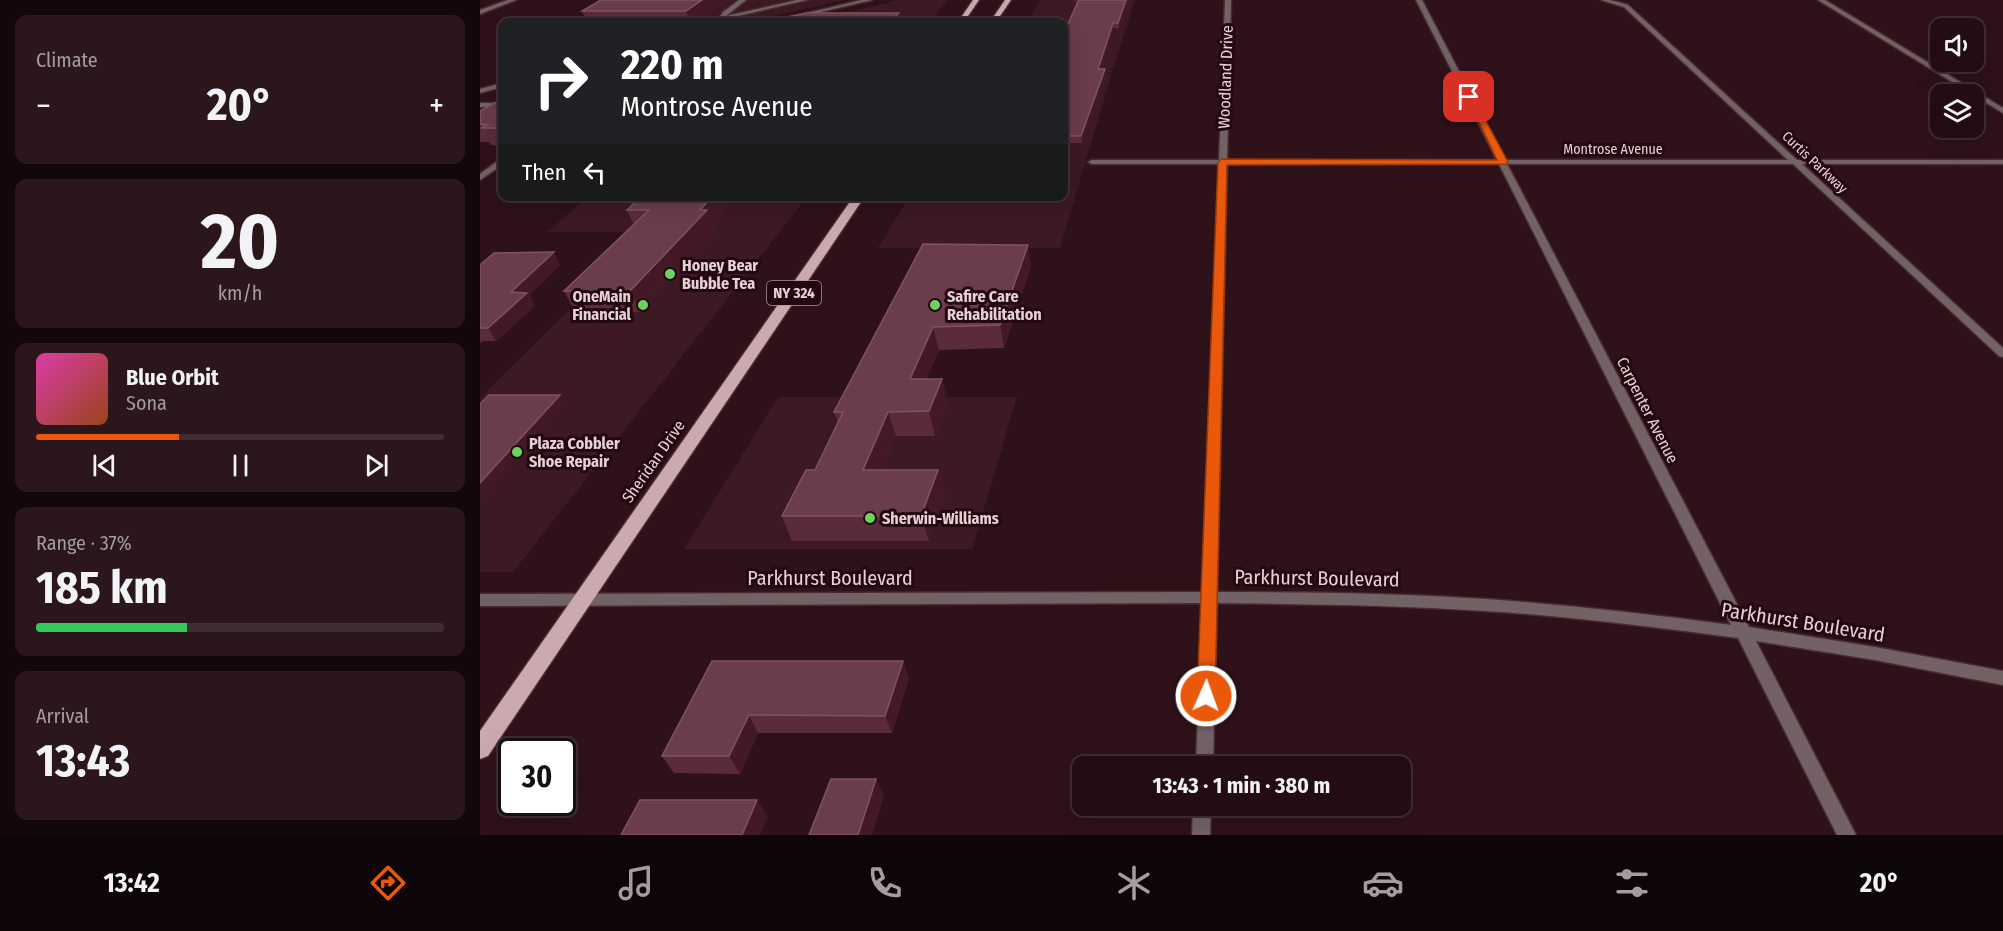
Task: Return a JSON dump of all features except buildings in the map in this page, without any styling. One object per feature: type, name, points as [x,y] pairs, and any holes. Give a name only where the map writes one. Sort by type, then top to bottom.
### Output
[{"type":"main road","points":[[964,18],[976,0]]},
{"type":"main road","points":[[996,18],[1008,0]]},
{"type":"main road","name":"Sheridan Drive","points":[[480,748],[857,201]]},
{"type":"street","points":[[480,12],[513,0]]},
{"type":"street","points":[[724,18],[725,13],[743,0]]},
{"type":"street","points":[[735,18],[804,0]]},
{"type":"street","points":[[790,18],[869,0]]},
{"type":"street","name":"Woodland Drive","points":[[1204,756],[1228,0]]},
{"type":"street","name":"Carpenter Avenue","points":[[1419,0],[1847,835]]},
{"type":"street","name":"Curtis Parkway","points":[[1604,0],[1630,4],[2003,354]]},
{"type":"street","points":[[1821,0],[2003,111]]},
{"type":"street","points":[[480,91],[498,86]]},
{"type":"street","points":[[480,105],[498,105]]},
{"type":"street","name":"Montrose Avenue","points":[[1092,162],[2003,162]]},
{"type":"street","points":[[480,178],[498,165]]},
{"type":"street","name":"Parkhurst Boulevard","points":[[480,600],[1210,597],[1395,600],[1489,606],[1656,622],[1943,666],[2003,678]]},
{"type":"street","points":[[1201,835],[1202,816]]},
{"type":"shaded area","points":[[615,0],[845,0],[764,18],[583,18]]},
{"type":"shaded area","points":[[898,0],[948,0],[935,18],[821,18]]},
{"type":"shaded area","points":[[1040,0],[1135,0],[1112,72],[1068,72],[1068,18],[1029,18]]},
{"type":"shaded area","points":[[1068,73],[1112,73],[1060,248],[878,248],[907,201],[1068,201]]},
{"type":"shaded area","points":[[583,201],[804,201],[513,572],[480,572],[480,398],[648,232],[547,232]]},
{"type":"shaded area","points":[[778,397],[1017,397],[972,549],[684,549]]},
{"type":"place","name":"Honey Bear Bubble Tea","points":[[670,274]]},
{"type":"place","name":"OneMain Financial","points":[[643,305]]},
{"type":"place","name":"Safire Care Rehabilitation","points":[[935,305]]},
{"type":"place","name":"Plaza Cobbler Shoe Repair","points":[[517,452]]},
{"type":"place","name":"Sherwin-Williams","points":[[870,518]]},
{"type":"route","points":[[1206,696],[1222,162],[1503,162],[1469,97]]}]
